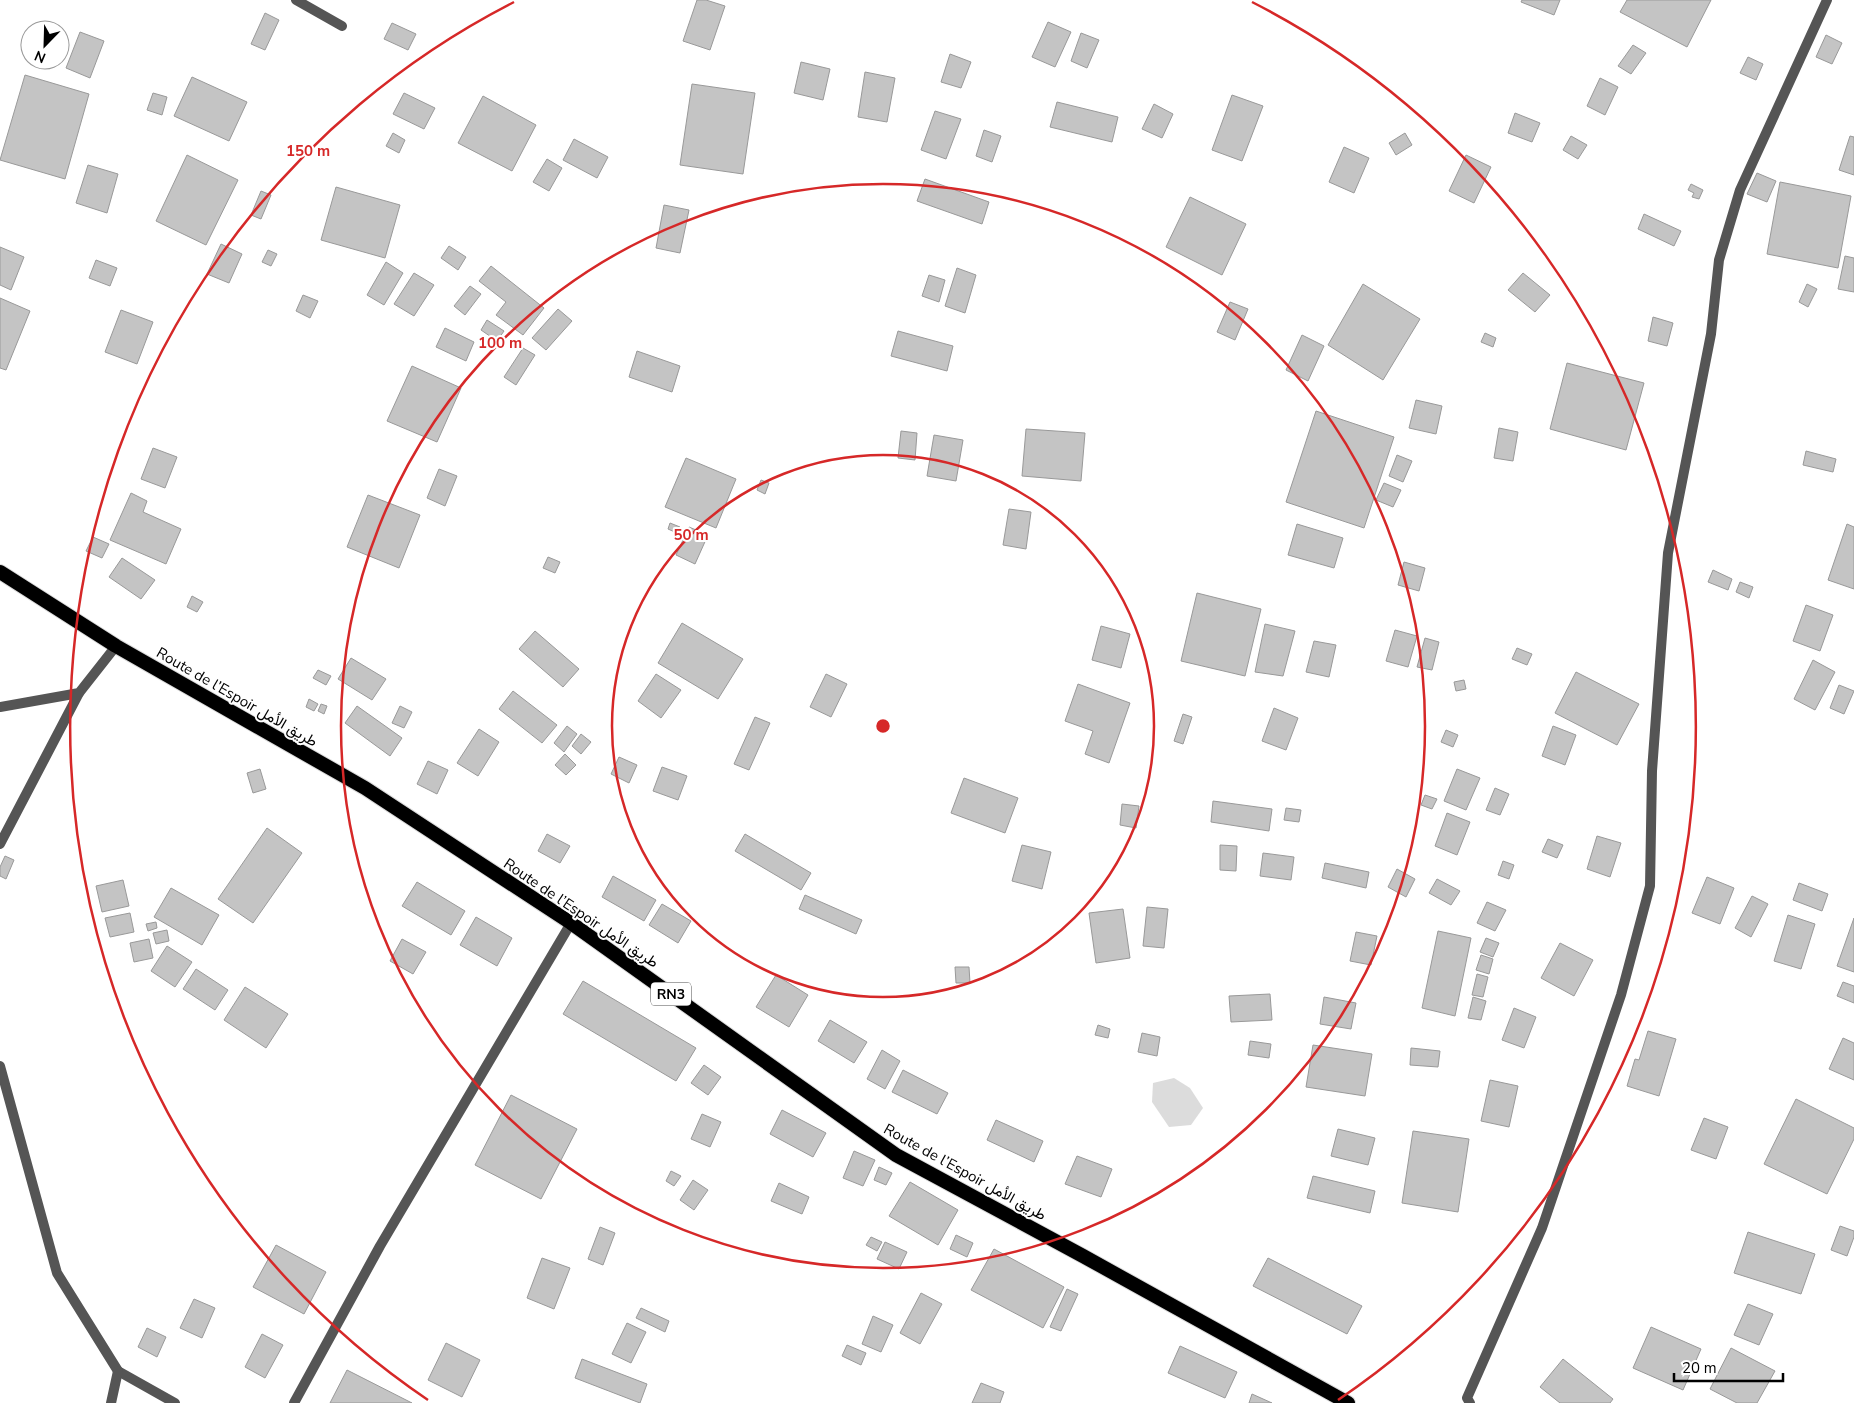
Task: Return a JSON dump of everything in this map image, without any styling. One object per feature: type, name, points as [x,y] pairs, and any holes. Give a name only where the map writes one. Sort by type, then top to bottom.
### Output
[{"type":"highway","name":"Route de l’Espoir طريق الأمل","points":[[0,572],[116,646],[365,788],[571,923],[896,1155],[1348,1403]]},
{"type":"street","points":[[296,0],[342,26]]},
{"type":"street","points":[[1470,1403],[1467,1398],[1545,1219],[1621,995],[1650,886],[1652,771],[1668,553],[1711,334],[1719,260],[1740,190],[1827,0]]},
{"type":"street","points":[[0,844],[79,693],[116,646]]},
{"type":"street","points":[[0,707],[79,693]]},
{"type":"street","points":[[294,1403],[380,1246],[571,923]]},
{"type":"street","points":[[0,1066],[57,1273],[118,1371],[175,1403]]},
{"type":"street","points":[[111,1403],[118,1371]]},
{"type":"shaded area","points":[[1174,1078],[1190,1088],[1203,1108],[1191,1125],[1169,1127],[1152,1102],[1153,1083]]},
{"type":"building","points":[[697,0],[706,0],[725,6],[710,50],[683,41]]},
{"type":"building","points":[[1522,0],[1560,0],[1554,15],[1521,2]]},
{"type":"building","points":[[1627,0],[1711,0],[1687,47],[1620,12]]},
{"type":"building","points":[[265,13],[279,20],[265,50],[251,44]]},
{"type":"building","points":[[1048,22],[1071,32],[1055,67],[1032,57]]},
{"type":"building","points":[[392,23],[416,34],[408,50],[384,39]]},
{"type":"building","points":[[80,32],[104,41],[90,78],[70,70],[70,58]]},
{"type":"building","points":[[1081,33],[1099,40],[1087,68],[1071,61]]},
{"type":"building","points":[[1826,35],[1842,43],[1832,64],[1816,57]]},
{"type":"building","points":[[1633,45],[1646,53],[1631,74],[1618,66]]},
{"type":"building","points":[[950,54],[971,62],[961,88],[941,82]]},
{"type":"building","points":[[1748,57],[1763,64],[1756,80],[1740,73]]},
{"type":"building","points":[[801,62],[830,69],[823,100],[794,93]]},
{"type":"building","points":[[865,72],[895,78],[887,122],[858,117]]},
{"type":"building","points":[[25,75],[89,94],[65,179],[0,160]]},
{"type":"building","points":[[192,77],[247,102],[229,141],[174,116]]},
{"type":"building","points":[[1600,78],[1618,87],[1605,115],[1587,106]]},
{"type":"building","points":[[692,84],[755,93],[743,174],[680,165]]},
{"type":"building","points":[[153,93],[167,97],[162,115],[147,110]]},
{"type":"building","points":[[404,93],[435,108],[424,129],[393,114]]},
{"type":"building","points":[[1232,95],[1263,106],[1242,161],[1212,150]]},
{"type":"building","points":[[483,96],[536,125],[512,171],[458,143]]},
{"type":"building","points":[[1057,102],[1118,117],[1112,142],[1050,127]]},
{"type":"building","points":[[1154,104],[1173,114],[1162,138],[1142,129]]},
{"type":"building","points":[[935,111],[961,119],[946,159],[921,150]]},
{"type":"building","points":[[1515,113],[1540,123],[1532,142],[1508,133]]},
{"type":"building","points":[[984,130],[1001,136],[992,162],[976,156]]},
{"type":"building","points":[[393,133],[405,140],[399,153],[386,146]]},
{"type":"building","points":[[1405,133],[1412,145],[1396,155],[1389,143]]},
{"type":"building","points":[[1571,136],[1587,145],[1578,159],[1563,150]]},
{"type":"building","points":[[1850,136],[1854,137],[1854,175],[1839,170]]},
{"type":"building","points":[[574,139],[608,157],[597,178],[563,160]]},
{"type":"building","points":[[1344,147],[1369,158],[1354,193],[1329,182]]},
{"type":"building","points":[[187,155],[238,180],[206,245],[156,221]]},
{"type":"building","points":[[1466,155],[1491,167],[1474,203],[1449,191]]},
{"type":"building","points":[[547,159],[562,168],[549,191],[533,182]]},
{"type":"building","points":[[88,165],[118,174],[107,213],[76,203]]},
{"type":"building","points":[[1757,173],[1776,181],[1767,202],[1747,194]]},
{"type":"building","points":[[925,179],[989,202],[982,224],[917,201]]},
{"type":"building","points":[[1780,182],[1851,196],[1838,268],[1767,254]]},
{"type":"building","points":[[1691,184],[1703,190],[1699,199],[1692,197],[1694,193],[1688,190]]},
{"type":"building","points":[[336,187],[400,205],[385,258],[321,240]]},
{"type":"building","points":[[261,191],[271,195],[261,219],[251,215]]},
{"type":"building","points":[[1190,197],[1246,224],[1222,275],[1166,247]]},
{"type":"building","points":[[664,205],[689,210],[680,253],[656,248]]},
{"type":"building","points":[[1644,214],[1681,231],[1674,246],[1638,229]]},
{"type":"building","points":[[221,244],[242,254],[229,283],[207,274]]},
{"type":"building","points":[[449,246],[466,257],[458,270],[441,258]]},
{"type":"building","points":[[0,247],[24,257],[11,290],[0,285]]},
{"type":"building","points":[[268,250],[277,254],[271,266],[262,262]]},
{"type":"building","points":[[1845,256],[1854,258],[1854,292],[1838,289]]},
{"type":"building","points":[[96,260],[117,268],[110,286],[89,278]]},
{"type":"building","points":[[386,262],[403,273],[384,305],[367,295]]},
{"type":"building","points":[[491,266],[544,308],[523,335],[496,315],[506,302],[479,281]]},
{"type":"building","points":[[957,268],[976,275],[965,313],[945,306]]},
{"type":"building","points":[[414,273],[434,285],[414,316],[394,304]]},
{"type":"building","points":[[1523,273],[1550,295],[1535,312],[1508,290]]},
{"type":"building","points":[[929,275],[945,280],[939,302],[922,296]]},
{"type":"building","points":[[1363,284],[1420,319],[1383,380],[1328,345]]},
{"type":"building","points":[[1807,284],[1817,289],[1808,307],[1799,302]]},
{"type":"building","points":[[470,286],[481,294],[465,315],[454,306]]},
{"type":"building","points":[[303,295],[318,301],[310,318],[296,311]]},
{"type":"building","points":[[0,298],[30,311],[6,370],[0,368]]},
{"type":"building","points":[[1230,302],[1248,309],[1235,340],[1217,332]]},
{"type":"building","points":[[558,309],[572,321],[546,350],[532,338]]},
{"type":"building","points":[[121,310],[153,322],[137,364],[105,352]]},
{"type":"building","points":[[1653,317],[1673,323],[1667,346],[1648,341]]},
{"type":"building","points":[[487,320],[504,331],[497,341],[481,330]]},
{"type":"building","points":[[445,328],[474,342],[466,361],[436,347]]},
{"type":"building","points":[[898,331],[953,346],[947,371],[891,356]]},
{"type":"building","points":[[1485,333],[1496,338],[1493,347],[1481,342]]},
{"type":"building","points":[[1302,335],[1324,346],[1308,381],[1286,370]]},
{"type":"building","points":[[523,348],[535,355],[516,385],[504,377]]},
{"type":"building","points":[[637,351],[680,366],[672,392],[629,377]]},
{"type":"building","points":[[1567,363],[1644,383],[1626,450],[1550,429]]},
{"type":"building","points":[[412,366],[461,388],[437,442],[387,421]]},
{"type":"building","points":[[1416,400],[1442,406],[1436,434],[1409,428]]},
{"type":"building","points":[[1316,411],[1394,437],[1364,528],[1286,502]]},
{"type":"building","points":[[1499,428],[1518,432],[1513,461],[1494,458]]},
{"type":"building","points":[[1026,429],[1085,433],[1081,481],[1022,476]]},
{"type":"building","points":[[901,431],[917,433],[915,460],[898,458]]},
{"type":"building","points":[[934,435],[963,440],[956,481],[927,476]]},
{"type":"building","points":[[153,448],[177,457],[165,488],[141,479]]},
{"type":"building","points":[[1806,451],[1836,459],[1833,472],[1803,465]]},
{"type":"building","points":[[1397,455],[1412,461],[1403,482],[1389,476]]},
{"type":"building","points":[[686,458],[736,479],[716,528],[665,507]]},
{"type":"building","points":[[439,469],[457,476],[445,506],[427,498]]},
{"type":"building","points":[[761,480],[769,483],[765,494],[757,490]]},
{"type":"building","points":[[1384,483],[1401,490],[1393,507],[1376,500]]},
{"type":"building","points":[[131,493],[147,501],[143,512],[181,529],[166,564],[110,540]]},
{"type":"building","points":[[368,495],[420,515],[399,568],[347,547]]},
{"type":"building","points":[[1009,509],[1031,512],[1026,549],[1003,545]]},
{"type":"building","points":[[670,523],[680,527],[677,533],[668,529]]},
{"type":"building","points":[[1297,524],[1343,538],[1334,568],[1288,555]]},
{"type":"building","points":[[1847,524],[1854,527],[1854,589],[1828,580]]},
{"type":"building","points":[[689,527],[708,535],[695,564],[676,555]]},
{"type":"building","points":[[93,537],[109,544],[102,558],[86,551]]},
{"type":"building","points":[[548,557],[560,562],[555,573],[543,568]]},
{"type":"building","points":[[122,558],[155,580],[141,599],[109,577]]},
{"type":"building","points":[[1404,562],[1425,568],[1419,591],[1398,585]]},
{"type":"building","points":[[1713,570],[1732,579],[1728,590],[1708,582]]},
{"type":"building","points":[[1740,582],[1753,587],[1749,598],[1736,592]]},
{"type":"building","points":[[1197,593],[1261,609],[1245,676],[1181,661]]},
{"type":"building","points":[[192,596],[203,602],[197,612],[187,607]]},
{"type":"building","points":[[1806,605],[1833,615],[1820,651],[1793,641]]},
{"type":"building","points":[[682,623],[743,659],[718,699],[658,663]]},
{"type":"building","points":[[1265,624],[1295,631],[1283,676],[1255,672]]},
{"type":"building","points":[[1101,626],[1130,634],[1121,668],[1092,660]]},
{"type":"building","points":[[1395,630],[1417,636],[1408,667],[1386,661]]},
{"type":"building","points":[[535,631],[579,669],[563,687],[519,649]]},
{"type":"building","points":[[1425,638],[1439,642],[1432,670],[1417,667]]},
{"type":"building","points":[[1314,641],[1336,645],[1329,677],[1306,672]]},
{"type":"building","points":[[1517,648],[1532,654],[1527,665],[1512,659]]},
{"type":"building","points":[[351,658],[386,679],[372,700],[338,679]]},
{"type":"building","points":[[1813,660],[1835,672],[1815,710],[1794,699]]},
{"type":"building","points":[[318,670],[331,676],[326,685],[313,678]]},
{"type":"building","points":[[1576,672],[1639,704],[1617,745],[1555,713]]},
{"type":"building","points":[[656,674],[681,690],[661,718],[638,701]]},
{"type":"building","points":[[826,674],[847,684],[831,717],[810,707]]},
{"type":"building","points":[[1464,680],[1466,689],[1456,691],[1454,682]]},
{"type":"building","points":[[1078,684],[1130,703],[1109,763],[1085,754],[1093,731],[1065,721]]},
{"type":"building","points":[[1839,685],[1854,691],[1844,714],[1830,708]]},
{"type":"building","points":[[513,691],[557,725],[542,743],[499,709]]},
{"type":"building","points":[[309,699],[318,704],[314,711],[306,707]]},
{"type":"building","points":[[321,704],[327,706],[324,714],[318,711]]},
{"type":"building","points":[[357,706],[402,738],[390,756],[345,723]]},
{"type":"building","points":[[400,706],[412,712],[404,728],[392,723]]},
{"type":"building","points":[[1274,708],[1298,718],[1286,750],[1262,741]]},
{"type":"building","points":[[1183,714],[1192,717],[1183,744],[1174,741]]},
{"type":"building","points":[[755,717],[770,723],[749,770],[734,764]]},
{"type":"building","points":[[567,726],[577,734],[564,752],[554,743]]},
{"type":"building","points":[[1553,726],[1576,735],[1565,765],[1542,756]]},
{"type":"building","points":[[479,729],[499,742],[478,776],[457,763]]},
{"type":"building","points":[[1446,730],[1458,735],[1453,747],[1441,742]]},
{"type":"building","points":[[581,734],[591,742],[581,754],[572,746]]},
{"type":"building","points":[[565,754],[576,765],[566,775],[555,765]]},
{"type":"building","points":[[619,757],[637,765],[629,783],[611,774]]},
{"type":"building","points":[[428,761],[448,770],[437,794],[417,784]]},
{"type":"building","points":[[662,767],[687,776],[678,800],[653,791]]},
{"type":"building","points":[[260,769],[266,789],[253,793],[247,773]]},
{"type":"building","points":[[1457,769],[1480,778],[1466,810],[1444,801]]},
{"type":"building","points":[[964,778],[1018,798],[1005,833],[951,813]]},
{"type":"building","points":[[1495,788],[1509,794],[1500,815],[1486,810]]},
{"type":"building","points":[[1425,795],[1437,799],[1432,809],[1421,805]]},
{"type":"building","points":[[1213,801],[1272,809],[1269,831],[1211,822]]},
{"type":"building","points":[[1122,804],[1139,806],[1136,828],[1120,825]]},
{"type":"building","points":[[1286,808],[1301,810],[1299,822],[1284,820]]},
{"type":"building","points":[[1447,813],[1470,822],[1457,855],[1435,846]]},
{"type":"building","points":[[267,828],[302,853],[253,923],[218,899]]},
{"type":"building","points":[[547,834],[570,846],[560,863],[538,851]]},
{"type":"building","points":[[745,834],[811,873],[801,890],[735,851]]},
{"type":"building","points":[[1597,836],[1621,843],[1610,877],[1587,869]]},
{"type":"building","points":[[1548,839],[1563,845],[1557,858],[1542,852]]},
{"type":"building","points":[[1022,845],[1051,852],[1042,889],[1012,881]]},
{"type":"building","points":[[1220,845],[1237,846],[1236,871],[1220,870]]},
{"type":"building","points":[[1263,853],[1294,857],[1291,880],[1260,876]]},
{"type":"building","points":[[5,856],[14,860],[6,879],[0,876],[0,867]]},
{"type":"building","points":[[1503,861],[1514,865],[1509,879],[1498,875]]},
{"type":"building","points":[[1325,863],[1369,872],[1366,888],[1322,878]]},
{"type":"building","points":[[1397,869],[1415,879],[1406,897],[1388,887]]},
{"type":"building","points":[[613,876],[656,900],[644,921],[602,897]]},
{"type":"building","points":[[1707,877],[1734,888],[1720,924],[1692,913]]},
{"type":"building","points":[[1437,879],[1460,891],[1451,905],[1429,893]]},
{"type":"building","points":[[123,880],[129,906],[102,912],[96,886]]},
{"type":"building","points":[[417,882],[465,911],[451,935],[402,906]]},
{"type":"building","points":[[1799,883],[1828,894],[1822,911],[1793,900]]},
{"type":"building","points":[[171,888],[219,915],[202,945],[154,917]]},
{"type":"building","points":[[805,895],[862,920],[856,934],[799,909]]},
{"type":"building","points":[[1752,896],[1768,904],[1751,937],[1735,928]]},
{"type":"building","points":[[1487,902],[1506,910],[1495,931],[1477,923]]},
{"type":"building","points":[[662,904],[691,921],[678,943],[649,925]]},
{"type":"building","points":[[1147,907],[1168,909],[1164,948],[1143,946]]},
{"type":"building","points":[[1123,909],[1130,958],[1096,963],[1089,913]]},
{"type":"building","points":[[130,913],[134,932],[110,937],[105,918]]},
{"type":"building","points":[[1788,915],[1815,924],[1801,969],[1774,961]]},
{"type":"building","points":[[476,917],[512,938],[497,966],[460,945]]},
{"type":"building","points":[[1854,918],[1854,972],[1837,966]]},
{"type":"building","points":[[156,922],[157,928],[148,931],[146,924]]},
{"type":"building","points":[[167,930],[169,941],[156,944],[153,933]]},
{"type":"building","points":[[1438,931],[1471,938],[1455,1016],[1422,1008]]},
{"type":"building","points":[[1356,932],[1377,936],[1371,965],[1350,961]]},
{"type":"building","points":[[1486,938],[1499,943],[1493,957],[1480,952]]},
{"type":"building","points":[[149,939],[153,958],[134,962],[130,943]]},
{"type":"building","points":[[402,939],[426,952],[413,974],[390,961]]},
{"type":"building","points":[[1560,943],[1593,960],[1574,996],[1541,978]]},
{"type":"building","points":[[167,946],[192,962],[175,987],[151,971]]},
{"type":"building","points":[[1481,955],[1493,959],[1489,974],[1476,970]]},
{"type":"building","points":[[955,967],[969,967],[970,983],[956,983]]},
{"type":"building","points":[[196,969],[228,990],[215,1010],[183,989]]},
{"type":"building","points":[[1477,974],[1488,977],[1483,997],[1472,995]]},
{"type":"building","points":[[776,975],[808,995],[789,1027],[756,1007]]},
{"type":"building","points":[[583,981],[696,1048],[676,1081],[563,1014]]},
{"type":"building","points":[[1843,982],[1854,986],[1854,1003],[1837,996]]},
{"type":"building","points":[[245,987],[288,1014],[266,1048],[224,1020]]},
{"type":"building","points":[[1270,994],[1272,1020],[1231,1022],[1229,996]]},
{"type":"building","points":[[1324,997],[1356,1003],[1351,1029],[1320,1024]]},
{"type":"building","points":[[1473,997],[1486,1001],[1481,1020],[1468,1018]]},
{"type":"building","points":[[1514,1008],[1536,1017],[1524,1048],[1502,1040]]},
{"type":"building","points":[[830,1020],[867,1042],[854,1063],[818,1041]]},
{"type":"building","points":[[1098,1025],[1110,1029],[1108,1038],[1095,1035]]},
{"type":"building","points":[[1648,1031],[1676,1039],[1659,1096],[1627,1086],[1635,1059],[1639,1060]]},
{"type":"building","points":[[1142,1033],[1160,1037],[1157,1056],[1138,1052]]},
{"type":"building","points":[[1843,1038],[1854,1043],[1854,1080],[1829,1069]]},
{"type":"building","points":[[1250,1041],[1271,1044],[1269,1058],[1248,1055]]},
{"type":"building","points":[[1313,1045],[1372,1054],[1365,1096],[1306,1087]]},
{"type":"building","points":[[1411,1048],[1440,1051],[1438,1067],[1410,1065]]},
{"type":"building","points":[[882,1050],[900,1061],[885,1089],[867,1079]]},
{"type":"building","points":[[704,1065],[721,1077],[708,1095],[691,1083]]},
{"type":"building","points":[[903,1070],[948,1093],[937,1114],[892,1092]]},
{"type":"building","points":[[1490,1080],[1518,1086],[1509,1127],[1481,1121]]},
{"type":"building","points":[[511,1095],[577,1129],[541,1199],[475,1165]]},
{"type":"building","points":[[1796,1099],[1854,1128],[1854,1139],[1827,1194],[1764,1164]]},
{"type":"building","points":[[782,1110],[826,1133],[813,1157],[770,1134]]},
{"type":"building","points":[[702,1114],[721,1122],[710,1147],[691,1139]]},
{"type":"building","points":[[1704,1118],[1728,1127],[1716,1159],[1691,1150]]},
{"type":"building","points":[[996,1120],[1043,1141],[1034,1162],[987,1140]]},
{"type":"building","points":[[1338,1129],[1375,1138],[1368,1165],[1331,1156]]},
{"type":"building","points":[[1413,1131],[1469,1139],[1458,1212],[1402,1203]]},
{"type":"building","points":[[854,1151],[875,1160],[863,1186],[843,1178]]},
{"type":"building","points":[[1077,1156],[1112,1169],[1101,1197],[1065,1184]]},
{"type":"building","points":[[879,1167],[892,1173],[886,1185],[874,1180]]},
{"type":"building","points":[[671,1171],[681,1176],[674,1186],[666,1181]]},
{"type":"building","points":[[1313,1176],[1375,1191],[1370,1213],[1307,1198]]},
{"type":"building","points":[[693,1180],[708,1190],[694,1210],[680,1200]]},
{"type":"building","points":[[910,1182],[958,1210],[938,1245],[889,1216]]},
{"type":"building","points":[[779,1183],[809,1197],[802,1214],[771,1201]]},
{"type":"building","points":[[1840,1226],[1854,1231],[1854,1237],[1847,1256],[1831,1250]]},
{"type":"building","points":[[600,1227],[615,1233],[603,1265],[588,1259]]},
{"type":"building","points":[[1748,1232],[1815,1254],[1801,1294],[1734,1273]]},
{"type":"building","points":[[956,1235],[973,1243],[967,1257],[950,1249]]},
{"type":"building","points":[[871,1237],[882,1242],[877,1251],[866,1245]]},
{"type":"building","points":[[885,1242],[907,1252],[899,1269],[877,1259]]},
{"type":"building","points":[[276,1245],[326,1272],[304,1314],[253,1287]]},
{"type":"building","points":[[994,1249],[1064,1287],[1043,1328],[971,1290]]},
{"type":"building","points":[[542,1258],[570,1268],[554,1309],[527,1298]]},
{"type":"building","points":[[1268,1258],[1362,1306],[1347,1334],[1253,1286]]},
{"type":"building","points":[[1067,1289],[1078,1294],[1061,1331],[1050,1327]]},
{"type":"building","points":[[921,1293],[942,1304],[920,1344],[900,1333]]},
{"type":"building","points":[[194,1299],[215,1308],[202,1338],[180,1328]]},
{"type":"building","points":[[1748,1304],[1773,1314],[1759,1345],[1734,1335]]},
{"type":"building","points":[[641,1308],[669,1321],[665,1332],[636,1318]]},
{"type":"building","points":[[873,1316],[893,1325],[881,1352],[862,1344]]},
{"type":"building","points":[[627,1323],[646,1332],[631,1363],[612,1354]]},
{"type":"building","points":[[1651,1327],[1701,1349],[1683,1390],[1633,1368]]},
{"type":"building","points":[[147,1328],[166,1337],[157,1357],[138,1347]]},
{"type":"building","points":[[262,1334],[283,1345],[265,1378],[245,1367]]},
{"type":"building","points":[[446,1343],[480,1360],[462,1397],[428,1380]]},
{"type":"building","points":[[847,1345],[866,1353],[861,1365],[842,1356]]},
{"type":"building","points":[[1180,1346],[1237,1372],[1225,1398],[1168,1373]]},
{"type":"building","points":[[1731,1348],[1775,1371],[1757,1403],[1737,1403],[1710,1389]]},
{"type":"building","points":[[582,1359],[647,1384],[640,1403],[575,1378]]},
{"type":"building","points":[[1563,1359],[1613,1399],[1610,1403],[1560,1403],[1540,1387]]},
{"type":"building","points":[[347,1370],[412,1403],[330,1403]]},
{"type":"building","points":[[981,1383],[1004,1392],[1000,1403],[972,1403]]},
{"type":"building","points":[[1252,1394],[1272,1403],[1249,1403]]}]
